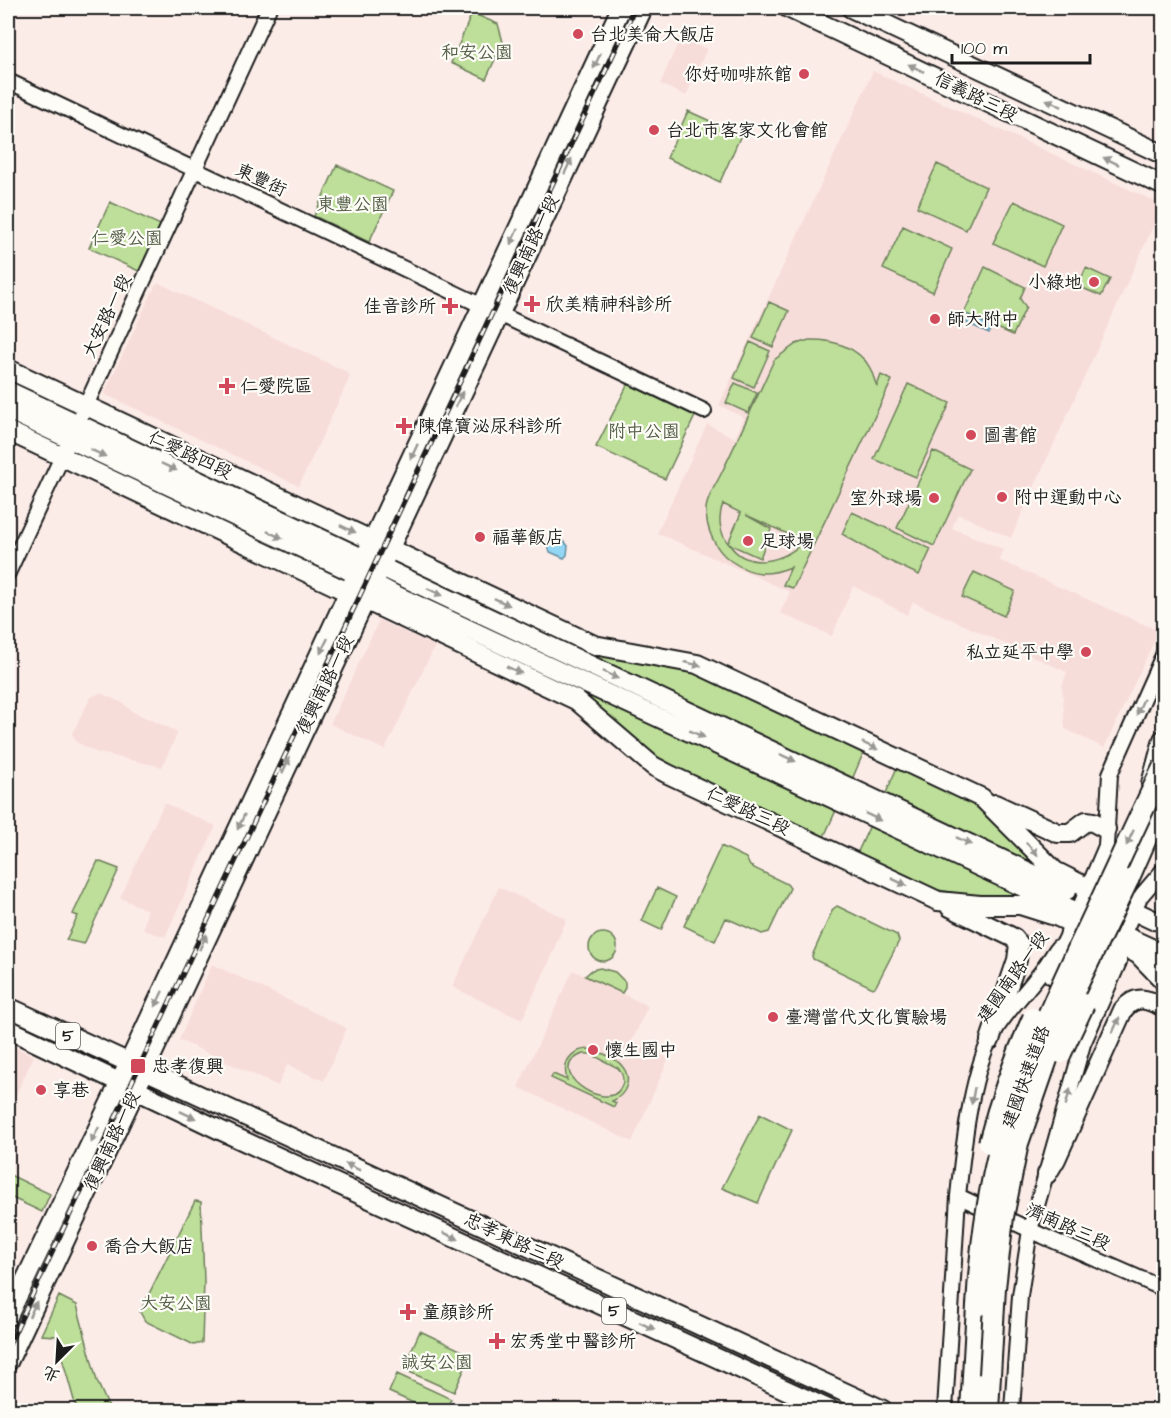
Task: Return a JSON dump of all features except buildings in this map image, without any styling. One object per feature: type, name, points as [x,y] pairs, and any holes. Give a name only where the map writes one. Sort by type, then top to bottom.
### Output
[{"type":"highway","points":[[1155,799],[1164,740]]},
{"type":"highway","name":"建國快速道路","points":[[988,1410],[994,1288],[1003,1216],[1018,1143],[1061,1019],[1128,879],[1164,766]]},
{"type":"highway","name":"建國快速道路","points":[[971,1410],[979,1276],[987,1205],[1002,1143],[1025,1073],[1055,999],[1155,799]]},
{"type":"highway","points":[[1128,879],[1164,816]]},
{"type":"highway","points":[[977,1306],[972,1249],[981,1171],[997,1112],[1020,1049],[1070,937],[1081,906]]},
{"type":"highway","points":[[990,1368],[1006,1299],[1018,1189],[1046,1085],[1107,953],[1126,928]]},
{"type":"main road","name":"復興南路一段","points":[[136,1068],[390,550],[621,8]]},
{"type":"main road","name":"復興南路一段","points":[[8,1362],[136,1068],[373,541],[643,8]]},
{"type":"main road","name":"信義路三段","points":[[788,8],[1164,186]]},
{"type":"main road","name":"信義路三段","points":[[851,8],[1164,155]]},
{"type":"main road","name":"仁愛路四段","points":[[8,369],[373,541]]},
{"type":"main road","name":"仁愛路四段","points":[[8,391],[74,432],[361,567]]},
{"type":"main road","name":"仁愛路四段","points":[[8,410],[74,432]]},
{"type":"main road","points":[[8,431],[349,593]]},
{"type":"main road","name":"仁愛路三段","points":[[373,541],[594,645],[697,664],[982,798],[1055,871],[1081,906]]},
{"type":"main road","name":"仁愛路三段","points":[[361,567],[382,567],[1126,928],[1164,954]]},
{"type":"main road","name":"仁愛路三段","points":[[361,567],[374,584],[529,657],[1126,928],[1164,935]]},
{"type":"main road","name":"仁愛路三段","points":[[349,593],[576,700],[653,766],[938,901],[980,905],[1081,906]]},
{"type":"main road","points":[[529,657],[571,692],[576,700]]},
{"type":"main road","points":[[982,798],[1058,833],[1070,833],[1086,821],[1106,829]]},
{"type":"main road","points":[[938,901],[1014,938],[1018,944],[1017,960],[990,1040]]},
{"type":"main road","name":"仁愛路三段","points":[[1126,928],[1153,920],[1164,921]]},
{"type":"main road","name":"仁愛路三段","points":[[1126,928],[1138,954],[1164,981]]},
{"type":"main road","points":[[1047,1173],[1056,1159],[1123,1010],[1130,1001],[1136,999],[1164,1007]]},
{"type":"main road","name":"5","points":[[8,1007],[136,1068]]},
{"type":"main road","name":"5","points":[[8,1029],[128,1086]]},
{"type":"main road","name":"忠孝東路三段","points":[[136,1068],[884,1410]]},
{"type":"main road","name":"復興南路一段","points":[[8,1316],[128,1086]]},
{"type":"main road","name":"忠孝東路三段","points":[[128,1086],[830,1410]]},
{"type":"street","name":"大安路一段","points":[[8,573],[269,8]]},
{"type":"street","name":"東豐街","points":[[8,81],[704,411]]},
{"type":"street","name":"建國南路一段","points":[[945,1410],[958,1196],[975,1085],[990,1040],[1011,1007],[1038,976],[1081,906],[1104,855],[1110,774],[1164,653]]},
{"type":"street","points":[[1012,1410],[1020,1296],[1030,1230],[1083,1044],[1119,962],[1126,928],[1140,897],[1164,870]]},
{"type":"street","name":"濟南路三段","points":[[958,1196],[1164,1289]]},
{"type":"shaded area","points":[[680,38],[707,49],[686,96],[660,84]]},
{"type":"shaded area","name":"師大附中","points":[[873,71],[1163,205],[1011,538],[958,514],[952,528],[1003,549],[999,560],[1159,631],[1104,748],[1065,729],[1062,686],[1067,672],[913,602],[907,615],[853,586],[832,636],[780,613],[790,592],[657,533],[707,424],[735,438],[744,418],[719,405]]},
{"type":"shaded area","name":"仁愛院區","points":[[159,283],[347,372],[350,377],[299,486],[104,394],[155,286]]},
{"type":"shaded area","points":[[379,620],[435,646],[385,750],[330,724]]},
{"type":"shaded area","points":[[100,693],[123,703],[133,712],[176,731],[177,734],[162,767],[95,752],[76,742],[72,733],[91,697]]},
{"type":"shaded area","points":[[164,803],[216,826],[165,937],[143,930],[147,910],[120,898]]},
{"type":"shaded area","points":[[499,887],[567,919],[522,1020],[452,987]]},
{"type":"shaded area","points":[[212,964],[347,1028],[324,1081],[287,1065],[278,1086],[179,1040]]},
{"type":"shaded area","name":"懷生國中","points":[[573,970],[648,1006],[632,1041],[669,1058],[632,1142],[518,1087]]},
{"type":"shaded area","points":[[8,1044],[34,1056],[8,1112]]},
{"type":"green space","name":"和安公園","points":[[472,13],[498,24],[503,42],[486,79],[451,63]]},
{"type":"green space","points":[[688,111],[741,135],[720,182],[667,158]]},
{"type":"green space","points":[[937,164],[986,187],[966,230],[917,207]]},
{"type":"green space","name":"東豐公園","points":[[337,165],[393,191],[369,242],[314,216]]},
{"type":"green space","points":[[1014,201],[1062,224],[1043,266],[993,243]]},
{"type":"green space","name":"仁愛公園","points":[[110,202],[165,227],[143,273],[89,248]]},
{"type":"green space","points":[[903,226],[952,249],[933,292],[883,269]]},
{"type":"green space","points":[[985,267],[1025,287],[1020,299],[1026,307],[1013,335],[964,313]]},
{"type":"green space","name":"小綠地","points":[[1086,268],[1110,279],[1101,296],[1078,286]]},
{"type":"green space","points":[[769,302],[789,311],[773,347],[753,338]]},
{"type":"green space","points":[[817,340],[844,346],[865,361],[877,386],[881,375],[892,380],[793,588],[783,585],[791,567],[768,573],[754,572],[746,570],[725,556],[712,538],[706,505],[774,360],[796,344]],"holes":[[[723,504],[741,513],[728,543],[720,524]],[[746,515],[803,541],[803,542],[786,555],[776,559],[755,561],[745,558],[729,544],[760,558],[771,529]]]},
{"type":"green space","points":[[750,342],[770,351],[754,387],[734,378]]},
{"type":"green space","points":[[735,383],[757,393],[748,413],[726,403]]},
{"type":"green space","name":"附中公園","points":[[628,384],[695,416],[665,479],[596,447]]},
{"type":"green space","points":[[908,384],[950,403],[916,477],[874,459]]},
{"type":"green space","name":"室外球場","points":[[933,451],[970,469],[934,546],[897,528]]},
{"type":"green space","points":[[852,512],[931,549],[919,575],[883,558],[842,534]]},
{"type":"green space","points":[[974,572],[1015,591],[1004,616],[962,597]]},
{"type":"green space","points":[[592,651],[697,670],[865,749],[851,782],[589,659]]},
{"type":"green space","points":[[563,682],[837,808],[823,839],[669,768],[641,749]]},
{"type":"green space","points":[[898,765],[982,808],[1030,856],[1026,865],[884,798]]},
{"type":"green space","points":[[871,823],[1014,890],[1011,898],[976,896],[925,888],[856,856]]},
{"type":"green space","points":[[721,846],[746,858],[750,866],[787,884],[790,888],[769,932],[762,934],[726,918],[715,941],[684,926]]},
{"type":"green space","points":[[98,861],[119,869],[84,944],[66,940],[78,916],[73,914]]},
{"type":"green space","points":[[657,888],[676,897],[661,930],[642,921]]},
{"type":"green space","points":[[837,906],[897,935],[899,941],[873,988],[813,959],[812,956],[833,909]]},
{"type":"green space","points":[[603,933],[613,937],[617,947],[613,957],[603,961],[593,957],[589,947],[593,937]]},
{"type":"green space","points":[[600,968],[615,972],[625,982],[622,993],[585,976],[592,970]]},
{"type":"green space","points":[[588,1049],[607,1055],[616,1060],[625,1071],[626,1086],[621,1095],[612,1101],[616,1103],[614,1107],[551,1078],[553,1074],[567,1080],[566,1068],[569,1058]],"holes":[[[583,1054],[591,1054],[618,1068],[621,1073],[622,1086],[612,1095],[602,1096],[591,1092],[572,1078],[569,1069],[572,1061]]]},
{"type":"green space","points":[[760,1114],[792,1130],[758,1203],[722,1188]]},
{"type":"green space","points":[[8,1174],[50,1194],[42,1212],[8,1196]]},
{"type":"green space","name":"大安公園","points":[[195,1201],[201,1202],[204,1281],[202,1343],[194,1345],[145,1321],[140,1312]]},
{"type":"green space","points":[[59,1296],[77,1305],[97,1381],[110,1410],[80,1410],[75,1404],[56,1336],[41,1335]]},
{"type":"green space","name":"誠安公園","points":[[420,1331],[471,1355],[454,1392],[403,1369]]},
{"type":"green space","name":"誠安公園","points":[[397,1374],[451,1399],[445,1410],[429,1410],[389,1392]]},
{"type":"water","points":[[968,315],[992,327],[989,333],[965,322]]},
{"type":"water","points":[[550,536],[564,541],[568,546],[567,555],[564,558],[550,552],[547,544]]},
{"type":"railway","points":[[8,1347],[635,8]]},
{"type":"place","name":"台北美侖大飯店","points":[[578,34]]},
{"type":"place","name":"你好咖啡旅館","points":[[804,74]]},
{"type":"place","name":"台北市客家文化會館","points":[[654,130]]},
{"type":"place","name":"小綠地","points":[[1094,282]]},
{"type":"place","name":"欣美精神科診所","points":[[532,304]]},
{"type":"place","name":"佳音診所","points":[[450,306]]},
{"type":"place","name":"師大附中","points":[[935,319]]},
{"type":"place","name":"仁愛院區","points":[[227,386]]},
{"type":"place","name":"陳偉寶泌尿科診所","points":[[404,426]]},
{"type":"place","name":"圖書館","points":[[971,435]]},
{"type":"place","name":"附中運動中心","points":[[1002,497]]},
{"type":"place","name":"室外球場","points":[[934,498]]},
{"type":"place","name":"福華飯店","points":[[480,537]]},
{"type":"place","name":"足球場","points":[[748,541]]},
{"type":"place","name":"私立延平中學","points":[[1086,652]]},
{"type":"place","name":"臺灣當代文化實驗場","points":[[773,1017]]},
{"type":"place","name":"懷生國中","points":[[593,1050]]},
{"type":"place","name":"忠孝復興","points":[[138,1066]]},
{"type":"place","name":"享巷","points":[[41,1090]]},
{"type":"place","name":"喬合大飯店","points":[[92,1246]]},
{"type":"place","name":"童顏診所","points":[[408,1312]]},
{"type":"place","name":"宏秀堂中醫診所","points":[[497,1341]]}]
